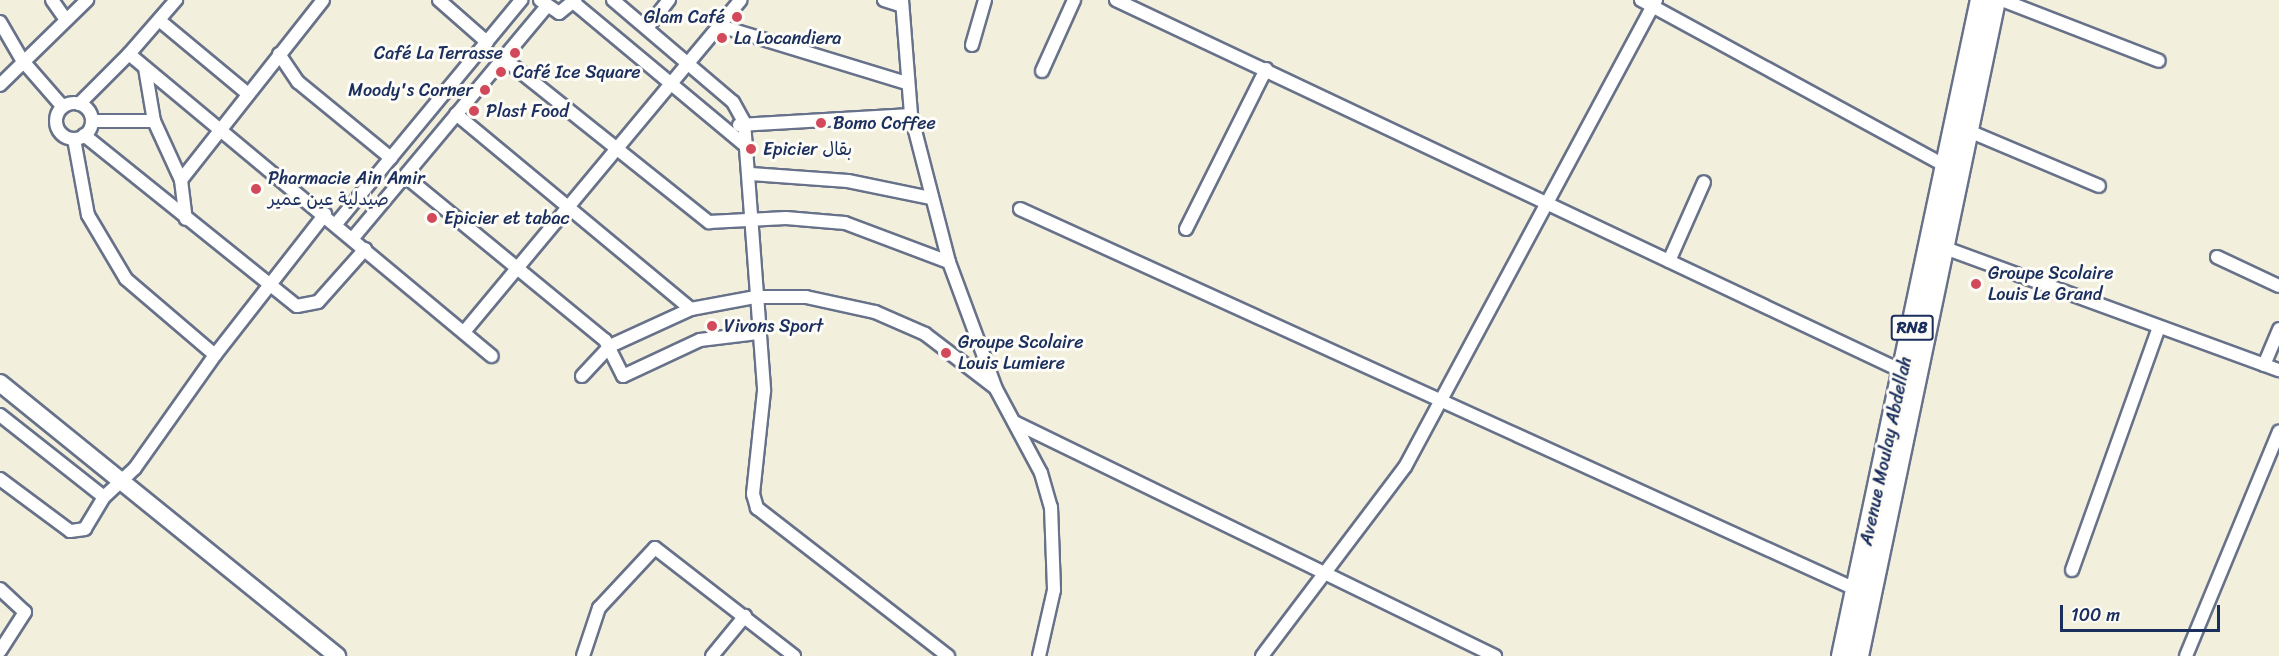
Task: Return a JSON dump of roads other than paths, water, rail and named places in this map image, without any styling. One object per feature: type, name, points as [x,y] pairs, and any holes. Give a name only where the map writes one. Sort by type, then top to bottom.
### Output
[{"type":"main road","name":"Avenue Moulay Abdellah","points":[[1842,656],[1981,0]]},
{"type":"main road","name":"Avenue Moulay Abdellah","points":[[1857,656],[1945,248],[1995,0]]},
{"type":"street","points":[[52,0],[66,20]]},
{"type":"street","points":[[0,85],[22,60],[87,0]]},
{"type":"street","points":[[63,106],[80,104],[129,54],[176,0]]},
{"type":"street","points":[[180,180],[217,129],[323,0]]},
{"type":"street","points":[[439,0],[487,42]]},
{"type":"street","points":[[336,224],[521,0]]},
{"type":"street","points":[[613,0],[733,102],[744,122],[751,174],[758,333],[764,391],[753,494],[757,508],[948,656]]},
{"type":"street","points":[[646,28],[669,0]]},
{"type":"street","points":[[464,332],[741,0]]},
{"type":"street","points":[[884,0],[902,3],[911,115],[949,262],[996,388],[1041,473],[1051,507],[1054,590],[1039,656]]},
{"type":"street","points":[[972,45],[985,0]]},
{"type":"street","points":[[1042,71],[1074,0]]},
{"type":"street","points":[[1116,0],[1902,371]]},
{"type":"street","points":[[1641,0],[1654,4],[1946,166]]},
{"type":"street","points":[[2002,0],[2159,61]]},
{"type":"street","points":[[353,238],[456,114],[543,3],[563,13],[574,1],[746,146]]},
{"type":"street","points":[[1262,656],[1405,467],[1437,400],[1549,204],[1654,4]]},
{"type":"street","points":[[159,20],[247,93]]},
{"type":"street","points":[[0,22],[22,60],[63,106]]},
{"type":"street","points":[[720,26],[907,83]]},
{"type":"street","points":[[129,54],[217,129],[325,214],[492,356]]},
{"type":"street","points":[[279,54],[298,82],[391,158]]},
{"type":"street","points":[[502,57],[701,219],[845,223],[949,262]]},
{"type":"street","points":[[145,68],[154,121],[180,180],[186,219]]},
{"type":"street","points":[[1186,229],[1266,69]]},
{"type":"street","points":[[80,104],[92,121]]},
{"type":"street","points":[[63,106],[57,126],[79,137],[186,219],[267,286],[297,306],[312,306],[365,249]]},
{"type":"street","points":[[456,114],[691,309]]},
{"type":"street","points":[[728,132],[744,122],[911,115]]},
{"type":"street","points":[[92,121],[154,121]]},
{"type":"street","points":[[92,121],[79,137],[88,215],[126,279],[215,356]]},
{"type":"street","points":[[1969,131],[2099,186]]},
{"type":"street","points":[[751,174],[848,181],[931,198]]},
{"type":"street","points":[[405,176],[610,346],[621,374],[630,377],[686,344],[758,333]]},
{"type":"street","points":[[1669,261],[1704,182]]},
{"type":"street","points":[[1020,209],[1857,590]]},
{"type":"street","points":[[0,479],[70,531],[85,529],[104,496],[118,479],[135,468],[267,286],[325,214]]},
{"type":"street","points":[[1945,248],[2279,370]]},
{"type":"street","points":[[2217,257],[2279,286]]},
{"type":"street","points":[[582,376],[610,346],[691,309],[756,297],[806,297],[875,312],[943,344],[996,388]]},
{"type":"street","points":[[2072,570],[2159,327]]},
{"type":"street","points":[[2264,365],[2279,329]]},
{"type":"street","points":[[1,387],[337,656]]},
{"type":"street","points":[[0,415],[104,496]]},
{"type":"street","points":[[1014,422],[1326,572],[1494,656]]},
{"type":"street","points":[[2186,656],[2279,432]]},
{"type":"street","points":[[583,656],[599,608],[655,548],[794,656]]},
{"type":"street","points":[[0,589],[25,612],[0,651]]},
{"type":"street","points":[[712,656],[745,616]]},
{"type":"street","points":[[927,656],[935,645]]},
{"type":"place","name":"Glam Café","points":[[737,17]]},
{"type":"place","name":"La Locandiera","points":[[722,38]]},
{"type":"place","name":"Café La Terrasse","points":[[515,53]]},
{"type":"place","name":"Café Ice Square","points":[[501,72]]},
{"type":"place","name":"Moody's Corner","points":[[485,90]]},
{"type":"place","name":"Plast Food","points":[[474,111]]},
{"type":"place","name":"Bomo Coffee","points":[[821,123]]},
{"type":"place","name":"Epicier بقال","points":[[751,149]]},
{"type":"place","name":"Pharmacie Ain Amir صيدلية عين عمير","points":[[256,189]]},
{"type":"place","name":"Epicier et tabac","points":[[432,218]]},
{"type":"place","name":"Groupe Scolaire Louis Le Grand","points":[[1976,284]]},
{"type":"place","name":"Vivons Sport","points":[[712,326]]},
{"type":"place","name":"Groupe Scolaire Louis Lumiere","points":[[946,353]]}]
